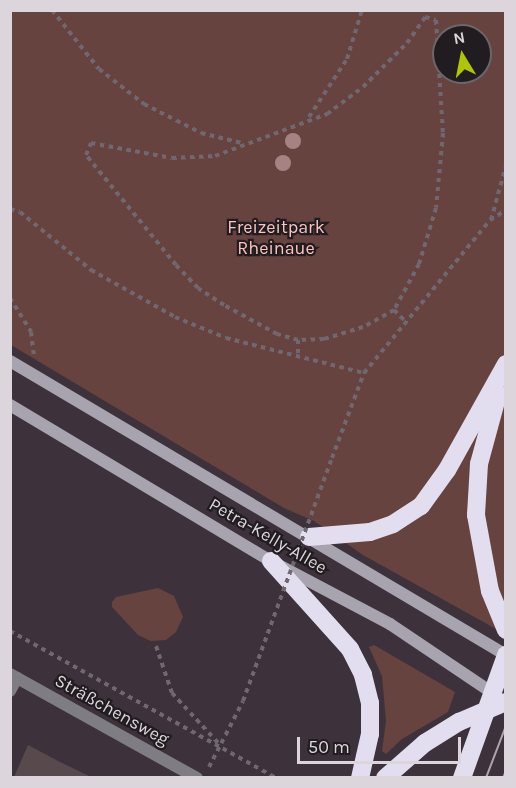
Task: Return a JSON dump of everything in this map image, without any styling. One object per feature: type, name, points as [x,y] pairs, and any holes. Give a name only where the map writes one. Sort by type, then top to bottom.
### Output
[{"type":"highway","points":[[309,537],[370,532],[393,524],[421,506],[447,470],[506,364]]},
{"type":"highway","points":[[506,370],[478,464],[476,515],[490,591],[506,630]]},
{"type":"highway","points":[[271,561],[350,649],[363,675],[370,703],[370,734],[360,777]]},
{"type":"highway","points":[[462,777],[506,655]]},
{"type":"highway","points":[[385,777],[425,742],[459,722],[506,702]]},
{"type":"main road","name":"Petra-Kelly-Allee","points":[[10,360],[506,655]]},
{"type":"main road","name":"Petra-Kelly-Allee","points":[[10,405],[271,561],[390,624],[506,702]]},
{"type":"street","points":[[10,691],[14,676]]},
{"type":"street","name":"Sträßchensweg","points":[[14,676],[197,777]]},
{"type":"path","points":[[52,10],[99,69],[144,104],[201,133],[243,144]]},
{"type":"path","points":[[309,118],[347,59],[362,10]]},
{"type":"path","points":[[424,17],[436,20],[443,133],[436,208],[419,264],[394,310],[363,327],[324,339],[298,340],[278,334],[198,288],[138,222],[86,155],[91,143],[172,158],[215,156],[243,144],[309,118],[327,114],[363,87],[407,43],[424,17]]},
{"type":"path","points":[[202,777],[222,747],[243,702],[364,373],[405,321],[447,278],[490,220],[506,165]]},
{"type":"path","points":[[10,208],[20,212],[91,270],[175,316],[226,338],[364,373]]},
{"type":"path","points":[[490,220],[506,210]]},
{"type":"path","points":[[10,298],[31,332],[34,359],[27,371]]},
{"type":"path","points":[[394,310],[405,321]]},
{"type":"path","points":[[298,340],[298,358]]},
{"type":"path","points":[[10,631],[276,777]]},
{"type":"path","points":[[156,646],[172,693],[222,747]]},
{"type":"green space","name":"Freizeitpark Rheinaue","points":[[10,11],[505,11],[505,634],[363,555],[314,521],[284,508],[11,345]]},
{"type":"green space","points":[[158,588],[174,596],[183,617],[176,632],[166,640],[151,641],[138,635],[112,607],[112,602],[116,597]]},
{"type":"green space","points":[[374,645],[455,692],[448,712],[402,739],[386,754],[382,751],[386,721],[382,676],[369,647]]},
{"type":"building","points":[[28,745],[60,762],[91,777],[14,777]]},
{"type":"tram line","points":[[486,778],[506,726]]},
{"type":"tram line","points":[[503,778],[506,771]]}]
